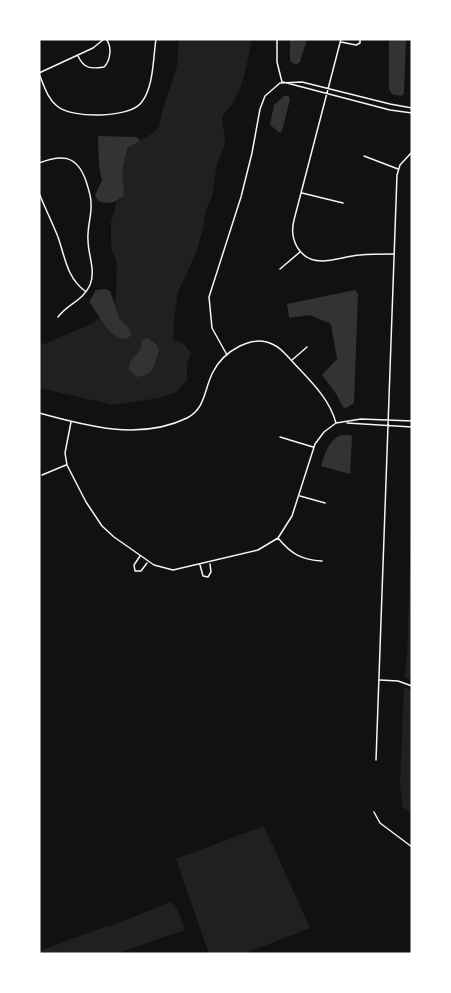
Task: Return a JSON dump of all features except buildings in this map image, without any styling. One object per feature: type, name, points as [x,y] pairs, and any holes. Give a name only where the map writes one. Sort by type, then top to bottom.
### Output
[{"type":"street","points":[[78,55],[84,67],[104,67],[109,58],[110,45],[105,39],[96,46],[39,73],[51,100],[66,111],[82,114],[130,111],[145,98],[151,78],[156,39]]},
{"type":"street","points":[[277,39],[277,62],[282,82]]},
{"type":"street","points":[[360,39],[360,43],[356,45],[340,41],[292,229],[293,239],[300,251],[311,259],[322,261],[361,255],[394,254]]},
{"type":"street","points":[[282,82],[390,110],[412,113]]},
{"type":"street","points":[[227,355],[216,338],[210,318],[212,286],[244,186],[262,102],[269,91],[282,82],[302,82],[412,108]]},
{"type":"street","points":[[376,760],[397,175],[412,152]]},
{"type":"street","points":[[364,156],[399,169]]},
{"type":"street","points":[[39,163],[51,158],[65,158],[77,165],[84,174],[92,205],[88,239],[93,270],[91,283],[81,298],[58,316]]},
{"type":"street","points":[[39,193],[71,277],[76,285],[86,292]]},
{"type":"street","points":[[301,193],[343,203]]},
{"type":"street","points":[[280,270],[300,251]]},
{"type":"street","points":[[39,413],[99,427],[147,430],[186,418],[201,406],[212,375],[227,355],[245,344],[259,341],[273,344],[291,360],[326,400],[336,423]]},
{"type":"street","points":[[291,360],[307,346]]},
{"type":"street","points":[[71,422],[65,453],[67,465],[86,502],[102,526],[154,565],[173,570],[258,550],[278,538],[292,516],[314,447],[324,432],[336,423],[361,419],[412,421]]},
{"type":"street","points":[[344,422],[412,427]]},
{"type":"street","points":[[280,437],[314,447]]},
{"type":"street","points":[[42,475],[67,465]]},
{"type":"street","points":[[299,495],[325,503]]},
{"type":"street","points":[[278,538],[285,547],[298,556],[322,561]]},
{"type":"street","points":[[140,555],[134,565],[135,571],[141,571],[148,561]]},
{"type":"street","points":[[200,565],[203,576],[208,577],[211,572],[209,562]]},
{"type":"street","points":[[379,680],[398,681],[412,686]]},
{"type":"street","points":[[374,812],[380,823],[412,847]]},
{"type":"shaded area","points":[[179,39],[252,39],[239,91],[229,109],[222,116],[225,143],[217,164],[212,196],[205,212],[197,251],[178,292],[173,339],[185,345],[191,354],[187,363],[187,380],[176,392],[159,398],[113,405],[40,388],[39,339],[42,345],[93,323],[116,301],[117,263],[111,247],[111,222],[117,201],[120,200],[122,194],[122,167],[130,146],[152,134],[159,127],[177,67]]},
{"type":"shaded area","points":[[290,39],[307,39],[300,62],[296,65],[290,61]]},
{"type":"shaded area","points":[[389,39],[406,39],[404,94],[401,96],[392,94],[389,89]]},
{"type":"shaded area","points":[[284,96],[289,96],[290,99],[280,133],[270,125],[274,105]]},
{"type":"shaded area","points":[[98,136],[137,137],[140,141],[128,148],[124,161],[124,195],[112,202],[98,201],[95,195],[102,180]]},
{"type":"shaded area","points":[[96,290],[110,291],[119,318],[130,330],[131,335],[127,339],[120,338],[110,331],[89,302]]},
{"type":"shaded area","points":[[355,290],[358,294],[354,403],[346,408],[343,407],[322,375],[337,359],[331,324],[310,315],[289,318],[287,304]]},
{"type":"shaded area","points":[[148,338],[157,345],[159,350],[151,371],[137,377],[129,370],[130,362],[141,349],[142,340]]},
{"type":"shaded area","points":[[341,435],[352,437],[350,474],[321,466],[330,444]]},
{"type":"shaded area","points":[[412,496],[412,680],[404,677],[407,658]]},
{"type":"shaded area","points":[[404,687],[412,691],[412,814],[403,807],[400,786]]},
{"type":"shaded area","points":[[264,826],[310,928],[243,954],[209,954],[176,859]]},
{"type":"shaded area","points":[[170,902],[177,909],[185,930],[115,954],[39,954],[39,951],[111,926]]}]
